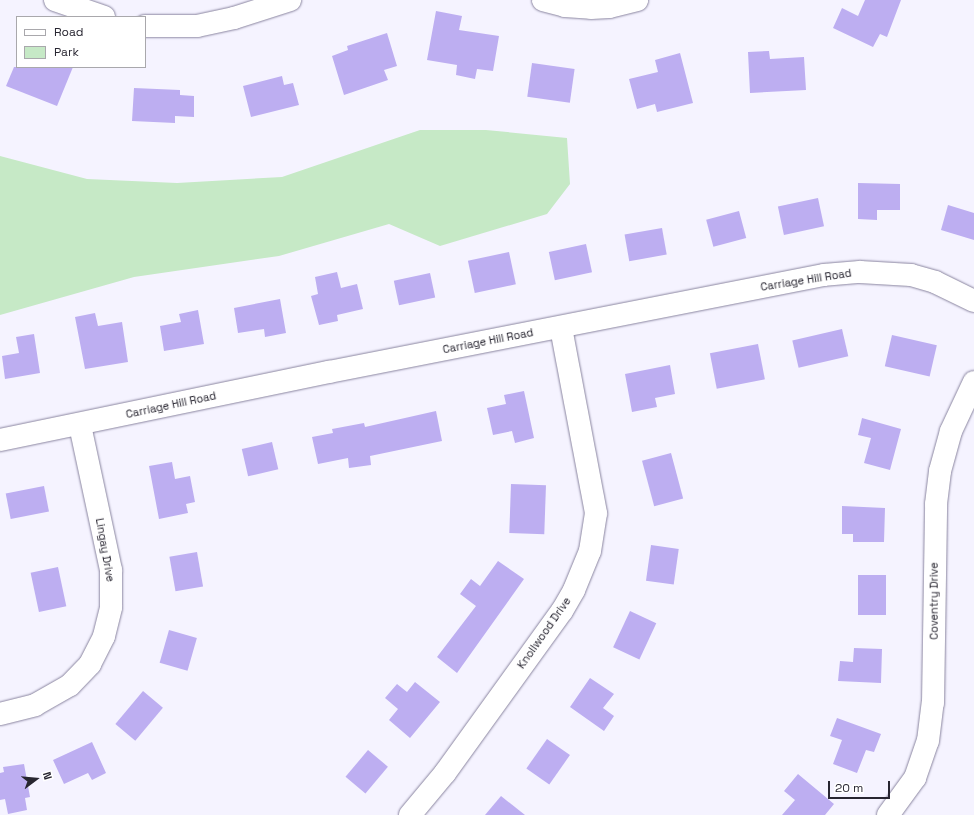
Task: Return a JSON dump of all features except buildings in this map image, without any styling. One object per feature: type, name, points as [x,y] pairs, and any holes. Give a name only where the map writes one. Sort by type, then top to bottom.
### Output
[{"type":"street","points":[[54,0],[101,16]]},
{"type":"street","points":[[146,26],[198,26],[234,18],[290,0]]},
{"type":"street","points":[[543,0],[565,6],[591,8],[609,7],[637,0]]},
{"type":"street","name":"Carriage Hill Road","points":[[0,440],[80,425],[329,372],[787,281],[860,272],[911,275],[935,282],[974,301]]},
{"type":"street","name":"Knollwood Drive","points":[[410,815],[445,773],[562,611],[574,590],[590,551],[596,513],[560,327]]},
{"type":"street","name":"Coventry Drive","points":[[888,815],[915,778],[928,741],[933,703],[936,504],[940,472],[950,437],[974,382]]},
{"type":"street","name":"Lingay Drive","points":[[0,714],[35,705],[70,685],[90,664],[104,636],[111,607],[111,570],[80,425]]},
{"type":"green space","points":[[420,130],[486,130],[567,138],[570,184],[547,214],[440,246],[389,224],[279,256],[134,277],[0,315],[0,156],[87,179],[177,183],[282,177]]}]
